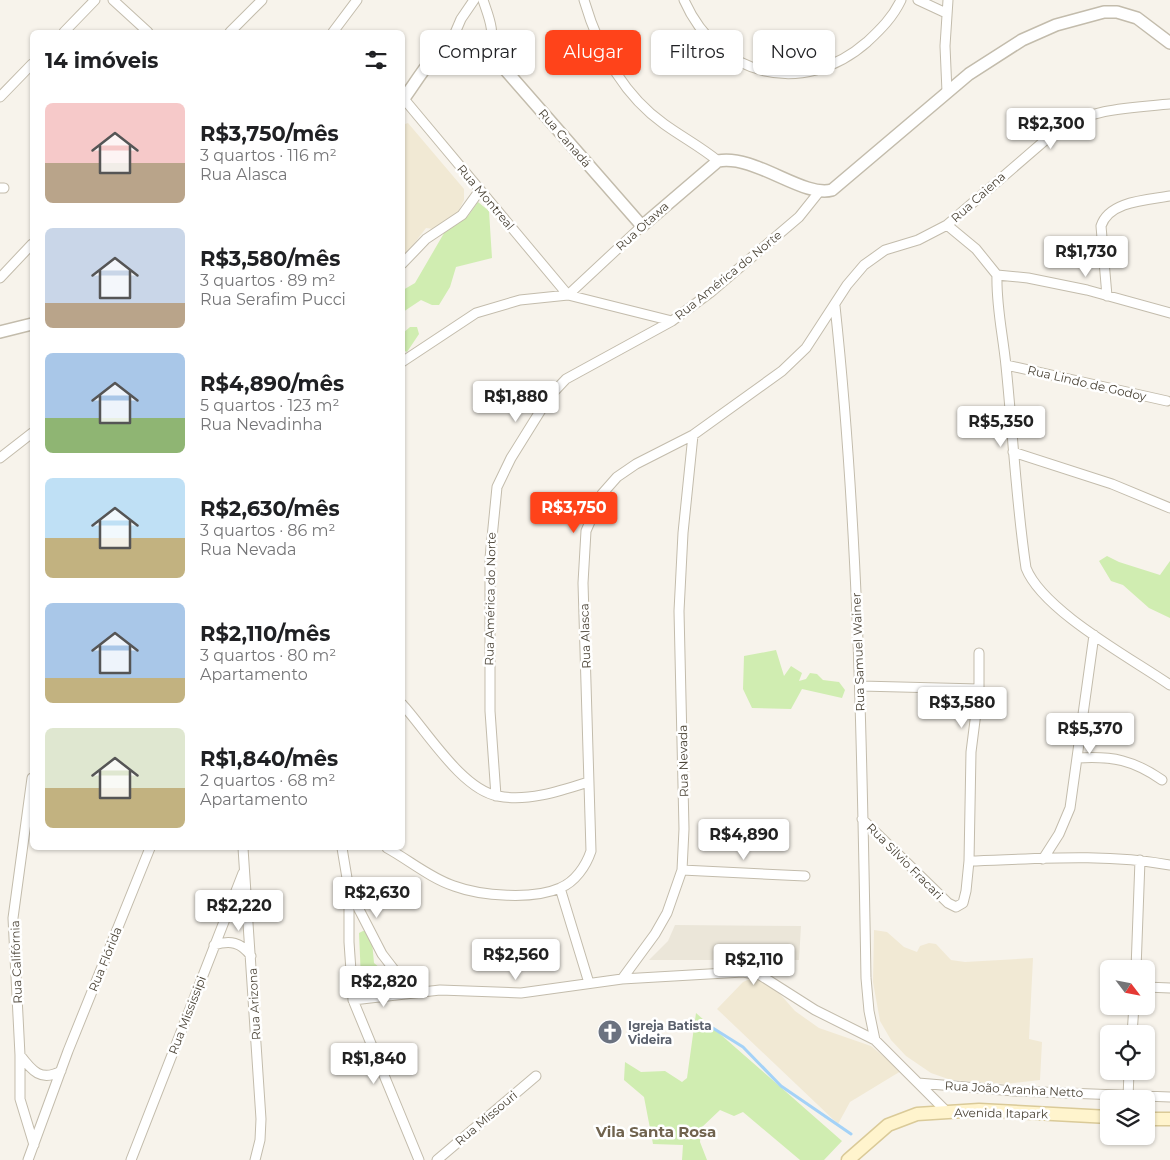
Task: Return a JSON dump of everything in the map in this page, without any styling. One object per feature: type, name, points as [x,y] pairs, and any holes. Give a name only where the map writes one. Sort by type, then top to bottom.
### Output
[{"type":"main road","name":"Avenida Itapark","points":[[848,1160],[876,1134],[896,1122],[917,1114],[979,1110],[1100,1117]]},
{"type":"main road","points":[[1155,1120],[1169,1123]]},
{"type":"street","points":[[66,30],[95,0]]},
{"type":"street","points":[[113,0],[146,30]]},
{"type":"street","points":[[232,30],[262,0]]},
{"type":"street","points":[[334,30],[357,0]]},
{"type":"street","points":[[456,30],[461,19],[474,0]]},
{"type":"street","points":[[483,0],[492,30]]},
{"type":"street","points":[[584,0],[598,42],[613,70],[631,92],[663,124],[718,161],[727,159],[755,166],[819,192],[825,192],[839,186],[947,92],[997,54],[1022,40],[1056,25],[1104,12],[1116,12],[1137,18],[1170,43]]},
{"type":"street","points":[[684,0],[705,36],[717,48],[749,68],[783,74],[804,72],[852,54],[882,29],[901,0]]},
{"type":"street","points":[[918,0],[946,13]]},
{"type":"street","points":[[947,92],[946,13],[948,0]]},
{"type":"street","points":[[0,97],[30,66]]},
{"type":"street","points":[[405,97],[422,75]]},
{"type":"street","name":"Rua Canadá","points":[[510,75],[642,226]]},
{"type":"street","name":"Rua Montreal","points":[[405,102],[568,295]]},
{"type":"street","name":"Rua Caiena","points":[[947,225],[1036,146],[1057,130],[1078,118],[1103,110],[1170,104]]},
{"type":"street","name":"Rua Otawa","points":[[568,295],[642,226],[718,161]]},
{"type":"street","points":[[405,261],[426,239],[462,215],[480,190]]},
{"type":"street","name":"Rua América do Norte","points":[[496,796],[490,711],[489,582],[491,526],[497,487],[526,431],[549,397],[566,379],[672,320],[751,260],[799,217],[819,192]]},
{"type":"street","points":[[1107,296],[1101,226],[1104,216],[1114,209],[1129,204],[1170,196]]},
{"type":"street","points":[[836,306],[856,274],[874,257],[885,250],[930,234],[947,225],[976,249],[997,275],[996,296],[1006,365],[1018,508],[1026,568],[1029,577],[1042,594],[1094,635],[1170,685]]},
{"type":"street","points":[[0,278],[30,246]]},
{"type":"street","points":[[997,275],[1028,278],[1170,313]]},
{"type":"street","points":[[405,360],[476,313],[520,300],[568,295],[672,320]]},
{"type":"street","name":"Rua Alasca","points":[[391,850],[430,875],[453,886],[479,893],[532,894],[560,888],[582,870],[591,851],[592,821],[588,782],[583,583],[586,531],[602,494],[617,477],[636,464],[693,435],[782,371],[806,348],[836,306]]},
{"type":"street","name":"Rua Samuel Wainer","points":[[836,306],[847,419],[861,686],[866,978],[869,1011],[875,1040]]},
{"type":"street","points":[[5,331],[30,325]]},
{"type":"street","name":"Rua Lindo de Godoy","points":[[1006,365],[1168,401]]},
{"type":"street","points":[[0,458],[30,435]]},
{"type":"street","name":"Rua Nevada","points":[[622,979],[655,934],[667,913],[682,870],[684,830],[679,611],[683,533],[693,435]]},
{"type":"street","points":[[1013,452],[1120,486],[1170,508]]},
{"type":"street","points":[[1043,859],[1059,834],[1068,815],[1074,791],[1094,635]]},
{"type":"street","points":[[979,653],[979,689],[971,752],[969,862],[1095,857],[1140,860],[1170,865]]},
{"type":"street","points":[[861,686],[979,689]]},
{"type":"street","points":[[405,708],[459,772],[479,788],[496,796],[516,798],[534,796],[588,782]]},
{"type":"street","points":[[1078,758],[1105,756],[1120,759],[1140,766],[1162,780]]},
{"type":"street","name":"Rua Califórnia","points":[[30,793],[13,918],[20,1055],[20,1099],[34,1145]]},
{"type":"street","name":"Rua Silvio Fracari","points":[[862,819],[952,906],[959,906],[965,899],[969,862]]},
{"type":"street","name":"Rua Flórida","points":[[28,1160],[61,1071],[149,850]]},
{"type":"street","name":"Rua Arizona","points":[[242,850],[251,956],[260,1119],[260,1140],[255,1160]]},
{"type":"street","points":[[342,850],[349,890],[349,942],[353,1000],[419,1160]]},
{"type":"street","points":[[1136,960],[1140,860]]},
{"type":"street","points":[[682,870],[805,876]]},
{"type":"street","name":"Rua Mississipi","points":[[131,1160],[244,871]]},
{"type":"street","points":[[560,888],[589,983]]},
{"type":"street","points":[[349,890],[382,954],[412,993]]},
{"type":"street","points":[[214,945],[233,942],[246,949],[251,956]]},
{"type":"street","points":[[353,1000],[440,990],[522,992],[622,979],[752,973],[773,982],[834,1021],[875,1040],[947,1112]]},
{"type":"street","points":[[1155,987],[1170,988]]},
{"type":"street","points":[[20,1055],[37,1074],[48,1076],[61,1071]]},
{"type":"street","name":"Rua Missouri","points":[[437,1160],[536,1076]]},
{"type":"street","name":"Rua João Aranha Netto","points":[[918,1083],[1100,1096]]},
{"type":"street","name":"Rua João Aranha Netto","points":[[1155,1097],[1170,1097]]},
{"type":"shaded area","points":[[408,123],[464,189],[464,200],[458,212],[446,221],[434,229],[426,228],[405,255],[405,124]]},
{"type":"shaded area","points":[[675,925],[801,926],[799,960],[649,960],[668,941]]},
{"type":"shaded area","points":[[874,930],[887,932],[904,947],[917,952],[920,946],[929,943],[936,944],[951,960],[965,962],[1033,958],[1029,1039],[1042,1042],[1040,1080],[1006,1084],[951,1080],[931,1073],[906,1056],[891,1040],[880,1021],[873,982]]},
{"type":"shaded area","points":[[752,978],[765,983],[780,994],[795,1011],[819,1028],[871,1046],[901,1071],[850,1102],[838,1124],[717,1009],[743,982]]},
{"type":"green space","points":[[478,202],[489,211],[492,258],[456,267],[450,287],[439,305],[432,305],[421,300],[405,311],[405,289],[415,283],[447,228],[468,216]]},
{"type":"green space","points":[[410,327],[417,327],[419,334],[407,352],[405,351],[405,331]]},
{"type":"green space","points":[[1107,556],[1119,562],[1160,575],[1170,561],[1170,618],[1149,608],[1123,585],[1111,581],[1099,561]]},
{"type":"green space","points":[[776,650],[784,676],[791,666],[802,673],[799,681],[806,679],[810,673],[817,674],[823,680],[839,682],[845,690],[842,698],[802,689],[791,709],[752,708],[743,689],[744,656]]},
{"type":"green space","points":[[368,931],[372,941],[374,963],[400,985],[372,989],[364,986],[361,979],[359,933]]},
{"type":"green space","points":[[696,1013],[842,1141],[824,1160],[800,1160],[743,1112],[734,1116],[720,1110],[701,1128],[700,1142],[707,1160],[682,1160],[683,1145],[653,1144],[644,1097],[624,1080],[625,1062],[641,1072],[665,1071],[682,1082],[687,1078]]},
{"type":"waterway","points":[[708,1025],[743,1047],[781,1086],[851,1134]]},
{"type":"place","name":"Igreja Batista Videira","points":[[610,1032]]},
{"type":"district","name":"Vila Santa Rosa","points":[[656,1131]]}]
